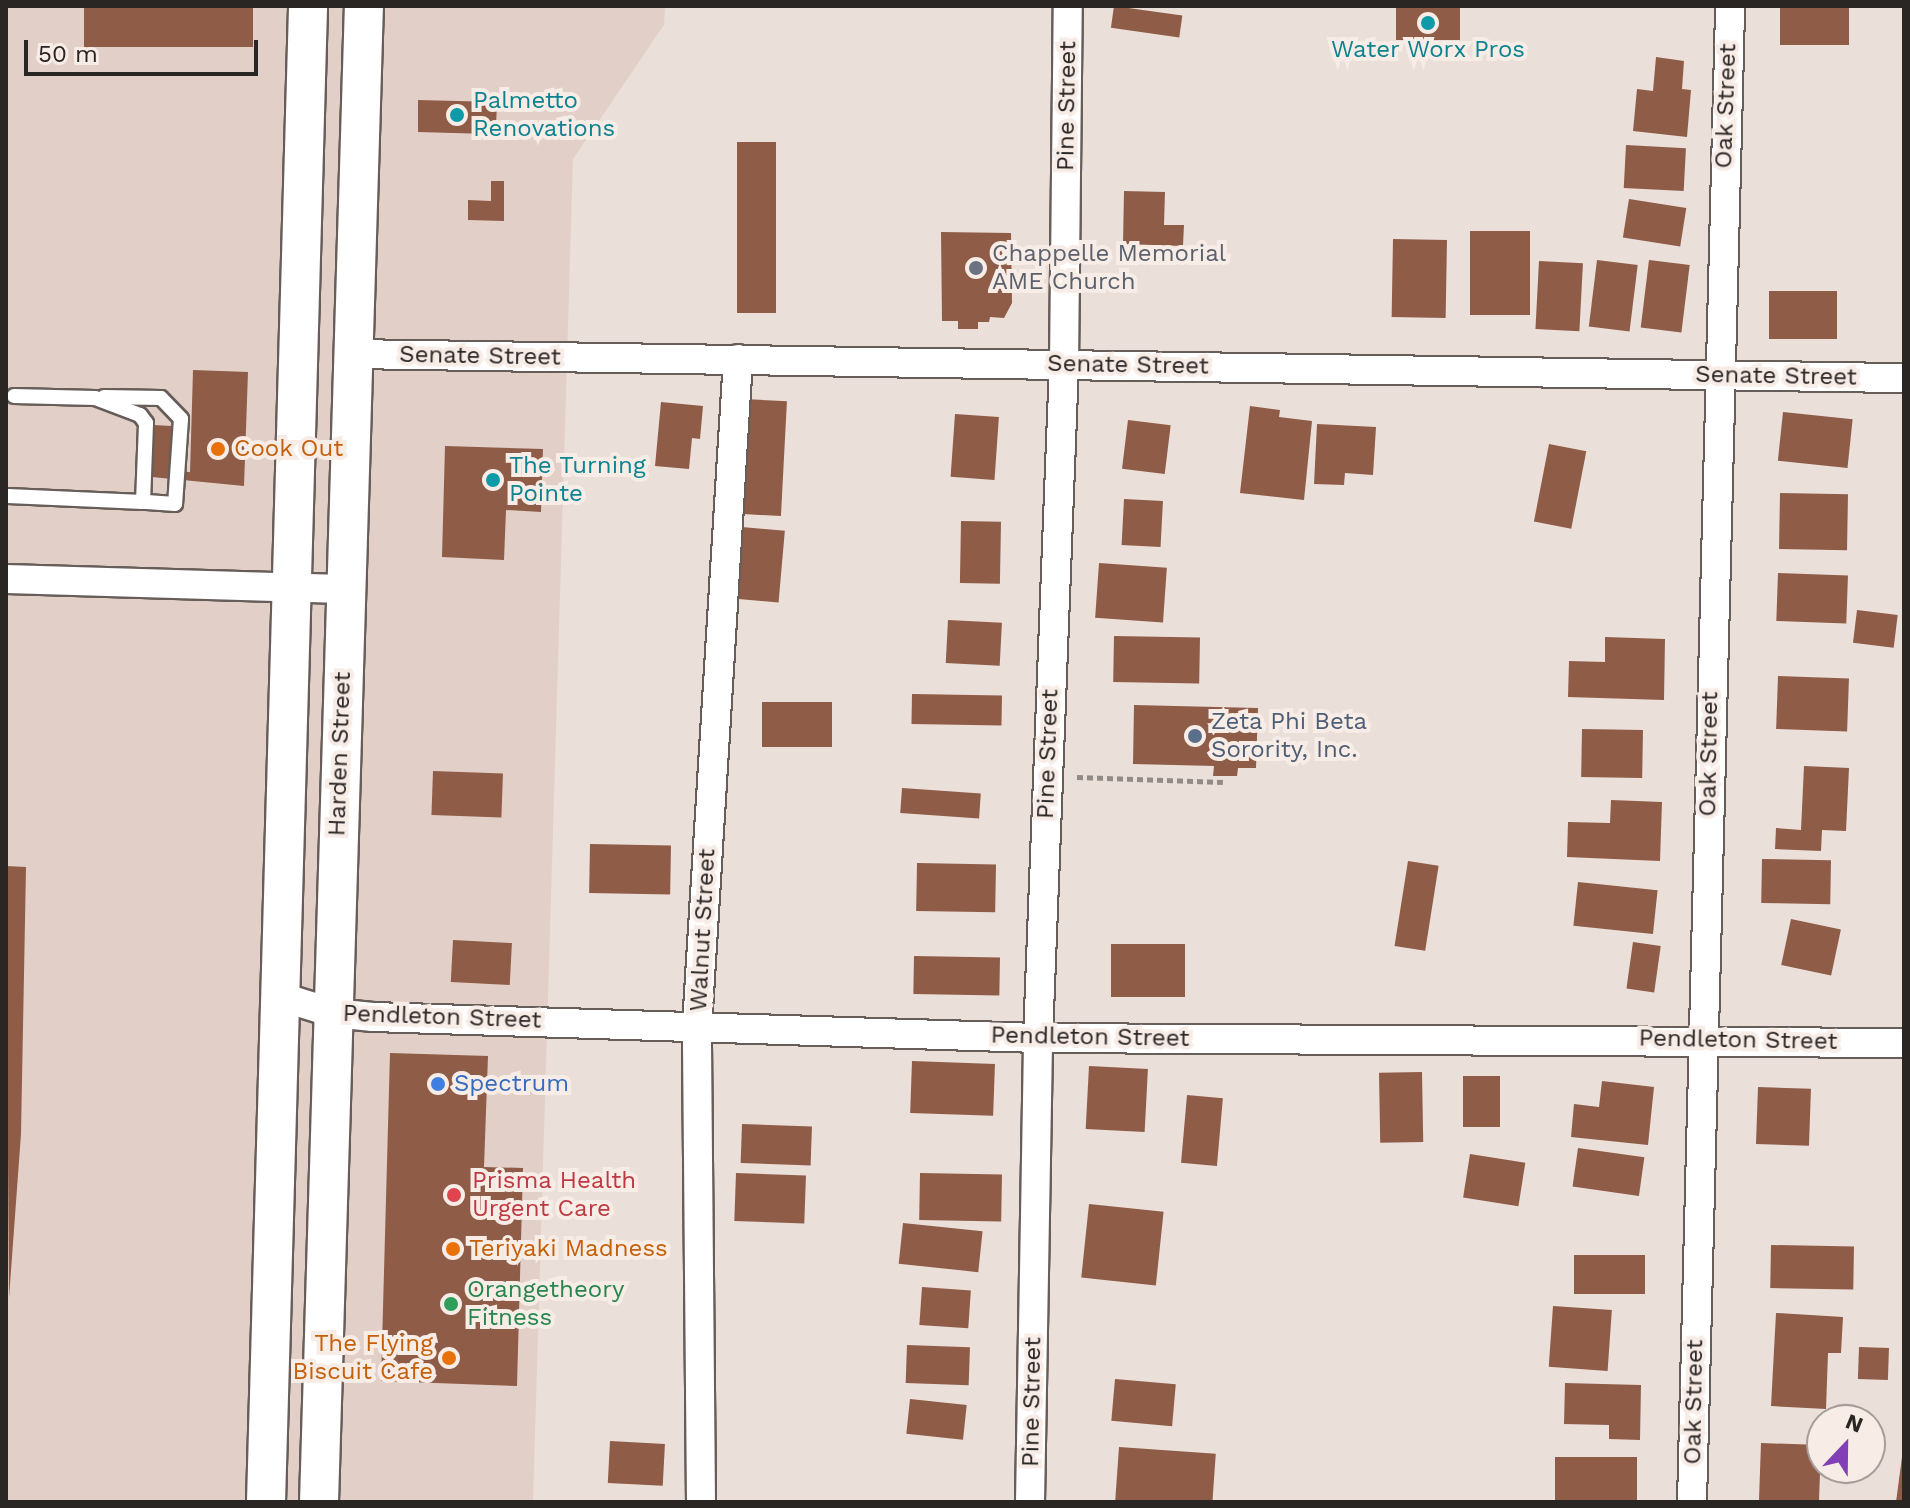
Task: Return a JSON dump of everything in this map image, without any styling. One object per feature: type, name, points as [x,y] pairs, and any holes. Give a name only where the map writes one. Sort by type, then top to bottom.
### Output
[{"type":"main road","points":[[266,1502],[288,587],[308,6]]},
{"type":"main road","name":"Harden Street","points":[[319,1502],[351,354],[364,6]]},
{"type":"street","name":"Pine Street","points":[[1030,1502],[1038,1038],[1064,364],[1068,6]]},
{"type":"street","name":"Oak Street","points":[[1692,1502],[1717,375],[1730,6]]},
{"type":"street","name":"Senate Street","points":[[351,354],[1904,378]]},
{"type":"street","name":"Walnut Street","points":[[701,1502],[697,1026],[738,359]]},
{"type":"street","points":[[6,579],[345,589]]},
{"type":"street","name":"Pendleton Street","points":[[279,996],[333,1013],[1038,1038],[1702,1039],[1904,1043]]},
{"type":"lane","points":[[8,496],[175,504],[181,419],[161,398],[142,394],[95,398],[14,396]]},
{"type":"lane","points":[[95,398],[133,410],[146,423],[143,502]]},
{"type":"path","points":[[1064,777],[1223,782]]},
{"type":"shaded area","points":[[6,6],[665,6],[664,25],[573,159],[533,1502],[6,1502]]},
{"type":"building","points":[[84,6],[253,6],[253,47],[84,47]]},
{"type":"building","points":[[1114,6],[1182,16],[1179,37],[1111,28]]},
{"type":"building","name":"Water Worx Pros","points":[[1396,6],[1460,6],[1460,40],[1396,40]]},
{"type":"building","points":[[1780,6],[1849,6],[1849,45],[1780,45]]},
{"type":"building","points":[[1656,57],[1684,61],[1682,89],[1691,90],[1687,137],[1633,131],[1637,89],[1653,91]]},
{"type":"building","name":"Palmetto Renovations","points":[[418,100],[497,102],[496,127],[490,127],[489,134],[418,132]]},
{"type":"building","points":[[737,142],[776,142],[776,313],[737,313]]},
{"type":"building","points":[[1626,145],[1686,148],[1684,191],[1624,188]]},
{"type":"building","points":[[491,181],[504,181],[504,221],[468,220],[468,200],[491,201]]},
{"type":"building","points":[[1124,191],[1165,192],[1164,225],[1184,225],[1183,246],[1123,244]]},
{"type":"building","points":[[1629,199],[1686,208],[1680,247],[1623,238]]},
{"type":"building","points":[[1470,231],[1530,231],[1530,315],[1470,315]]},
{"type":"building","name":"Chappelle Memorial AME Church","points":[[941,232],[1011,233],[1012,303],[1004,318],[990,317],[989,322],[978,322],[978,329],[958,329],[958,321],[942,321]]},
{"type":"building","points":[[1393,239],[1447,240],[1446,318],[1392,317]]},
{"type":"building","points":[[1597,260],[1638,265],[1630,331],[1589,327]]},
{"type":"building","points":[[1649,260],[1690,265],[1681,332],[1641,327]]},
{"type":"building","points":[[1539,261],[1583,263],[1579,331],[1535,329]]},
{"type":"building","points":[[1769,291],[1837,291],[1837,339],[1769,339]]},
{"type":"building","name":"Cook Out","points":[[193,370],[248,372],[244,486],[152,477],[154,425],[172,426],[171,471],[190,472]]},
{"type":"building","points":[[745,399],[787,401],[781,516],[739,514]]},
{"type":"building","points":[[661,402],[703,406],[700,439],[692,438],[689,469],[655,466]]},
{"type":"building","points":[[1250,406],[1280,410],[1279,417],[1312,421],[1304,500],[1240,493]]},
{"type":"building","points":[[1783,412],[1853,419],[1847,468],[1778,461]]},
{"type":"building","points":[[955,414],[999,417],[994,480],[951,477]]},
{"type":"building","points":[[1128,420],[1171,425],[1165,474],[1122,469]]},
{"type":"building","points":[[1317,424],[1376,427],[1373,475],[1345,473],[1344,485],[1314,484]]},
{"type":"building","points":[[1549,444],[1586,451],[1571,529],[1534,522]]},
{"type":"building","name":"The Turning Pointe","points":[[445,446],[543,449],[541,512],[506,510],[504,560],[442,557]]},
{"type":"building","points":[[1780,493],[1848,494],[1847,550],[1779,549]]},
{"type":"building","points":[[1124,499],[1163,501],[1161,547],[1122,545]]},
{"type":"building","points":[[961,521],[1001,522],[1000,584],[960,583]]},
{"type":"building","points":[[742,527],[785,531],[779,602],[736,599]]},
{"type":"building","points":[[1099,563],[1167,568],[1163,623],[1095,618]]},
{"type":"building","points":[[1778,573],[1848,575],[1846,623],[1776,621]]},
{"type":"building","points":[[1857,610],[1898,615],[1894,648],[1853,643]]},
{"type":"building","points":[[948,620],[1002,623],[1000,666],[946,663]]},
{"type":"building","points":[[1114,636],[1200,638],[1199,683],[1113,682]]},
{"type":"building","points":[[1605,637],[1665,639],[1664,700],[1568,697],[1569,661],[1605,662]]},
{"type":"building","points":[[1778,676],[1849,678],[1847,731],[1776,729]]},
{"type":"building","points":[[912,694],[1002,696],[1001,726],[911,724]]},
{"type":"building","points":[[762,702],[832,702],[832,747],[762,747]]},
{"type":"building","name":"Zeta Phi Beta Sorority, Inc.","points":[[1134,705],[1258,708],[1256,768],[1238,768],[1237,776],[1213,776],[1214,766],[1133,764]]},
{"type":"building","points":[[1582,729],[1643,730],[1642,778],[1581,777]]},
{"type":"building","points":[[1804,766],[1849,768],[1846,831],[1822,830],[1821,851],[1775,849],[1776,828],[1801,830]]},
{"type":"building","points":[[433,771],[503,773],[501,817],[431,815]]},
{"type":"building","points":[[902,788],[981,794],[979,818],[900,813]]},
{"type":"building","points":[[1611,800],[1662,802],[1660,861],[1567,857],[1568,822],[1610,823]]},
{"type":"building","points":[[590,844],[671,845],[670,894],[589,893]]},
{"type":"building","points":[[1762,859],[1831,860],[1830,904],[1761,903]]},
{"type":"building","points":[[1408,861],[1439,866],[1425,951],[1395,946]]},
{"type":"building","points":[[917,863],[996,864],[995,912],[916,911]]},
{"type":"building","points":[[6,866],[26,867],[21,1134],[9,1298]]},
{"type":"building","points":[[1578,882],[1658,890],[1653,934],[1573,926]]},
{"type":"building","points":[[1791,919],[1841,930],[1831,976],[1781,965]]},
{"type":"building","points":[[453,940],[512,943],[510,985],[451,982]]},
{"type":"building","points":[[1633,942],[1661,946],[1654,992],[1626,989]]},
{"type":"building","points":[[1111,944],[1185,944],[1185,997],[1111,997]]},
{"type":"building","points":[[914,956],[1000,958],[999,995],[913,994]]},
{"type":"building","points":[[390,1053],[488,1056],[484,1167],[523,1168],[517,1386],[381,1381]]},
{"type":"building","points":[[912,1061],[995,1064],[993,1116],[910,1113]]},
{"type":"building","points":[[1089,1066],[1148,1069],[1145,1132],[1086,1129]]},
{"type":"building","points":[[1422,1072],[1423,1142],[1380,1143],[1379,1073]]},
{"type":"building","points":[[1463,1076],[1500,1076],[1500,1127],[1463,1127]]},
{"type":"building","points":[[1602,1081],[1654,1087],[1648,1145],[1571,1137],[1574,1104],[1599,1107]]},
{"type":"building","points":[[1758,1087],[1811,1089],[1809,1146],[1756,1144]]},
{"type":"building","points":[[1187,1095],[1223,1098],[1217,1166],[1181,1163]]},
{"type":"building","points":[[742,1124],[812,1126],[811,1165],[741,1163]]},
{"type":"building","points":[[1578,1148],[1644,1157],[1639,1196],[1573,1187]]},
{"type":"building","points":[[1470,1154],[1525,1163],[1518,1206],[1463,1197]]},
{"type":"building","points":[[736,1173],[806,1175],[804,1223],[734,1221]]},
{"type":"building","points":[[920,1173],[1002,1174],[1001,1221],[919,1220]]},
{"type":"building","points":[[1089,1204],[1164,1212],[1156,1285],[1081,1278]]},
{"type":"building","points":[[903,1223],[983,1231],[978,1272],[899,1264]]},
{"type":"building","points":[[1771,1245],[1854,1246],[1853,1289],[1770,1288]]},
{"type":"building","points":[[1574,1255],[1645,1255],[1645,1294],[1574,1294]]},
{"type":"building","points":[[922,1287],[971,1290],[968,1328],[919,1325]]},
{"type":"building","points":[[1553,1306],[1612,1310],[1608,1371],[1549,1367]]},
{"type":"building","points":[[1776,1313],[1843,1317],[1841,1353],[1828,1353],[1826,1404],[1806,1404],[1806,1408],[1771,1406]]},
{"type":"building","points":[[907,1345],[970,1347],[969,1385],[906,1383]]},
{"type":"building","points":[[1859,1347],[1889,1348],[1888,1380],[1858,1379]]},
{"type":"building","points":[[1115,1379],[1176,1384],[1172,1426],[1111,1421]]},
{"type":"building","points":[[1565,1383],[1641,1385],[1640,1440],[1609,1439],[1609,1425],[1564,1424]]},
{"type":"building","points":[[910,1399],[967,1405],[963,1440],[906,1434]]},
{"type":"building","points":[[610,1441],[665,1444],[663,1486],[608,1483]]},
{"type":"building","points":[[1761,1443],[1806,1445],[1806,1484],[1820,1484],[1819,1502],[1759,1502]]},
{"type":"building","points":[[1119,1447],[1216,1454],[1212,1502],[1115,1502]]},
{"type":"building","points":[[1555,1457],[1637,1457],[1637,1501],[1555,1501]]},
{"type":"building","points":[[1902,1457],[1904,1502],[1896,1502]]},
{"type":"place","name":"Water Worx Pros","points":[[1428,23]]},
{"type":"place","name":"Palmetto Renovations","points":[[457,115]]},
{"type":"place","name":"Chappelle Memorial AME Church","points":[[976,268]]},
{"type":"place","name":"Cook Out","points":[[218,449]]},
{"type":"place","name":"The Turning Pointe","points":[[493,480]]},
{"type":"place","name":"Zeta Phi Beta Sorority, Inc.","points":[[1195,736]]},
{"type":"place","name":"Spectrum","points":[[438,1084]]},
{"type":"place","name":"Prisma Health Urgent Care","points":[[454,1195]]},
{"type":"place","name":"Teriyaki Madness","points":[[453,1249]]},
{"type":"place","name":"Orangetheory Fitness","points":[[451,1304]]},
{"type":"place","name":"The Flying Biscuit Cafe","points":[[449,1358]]}]
